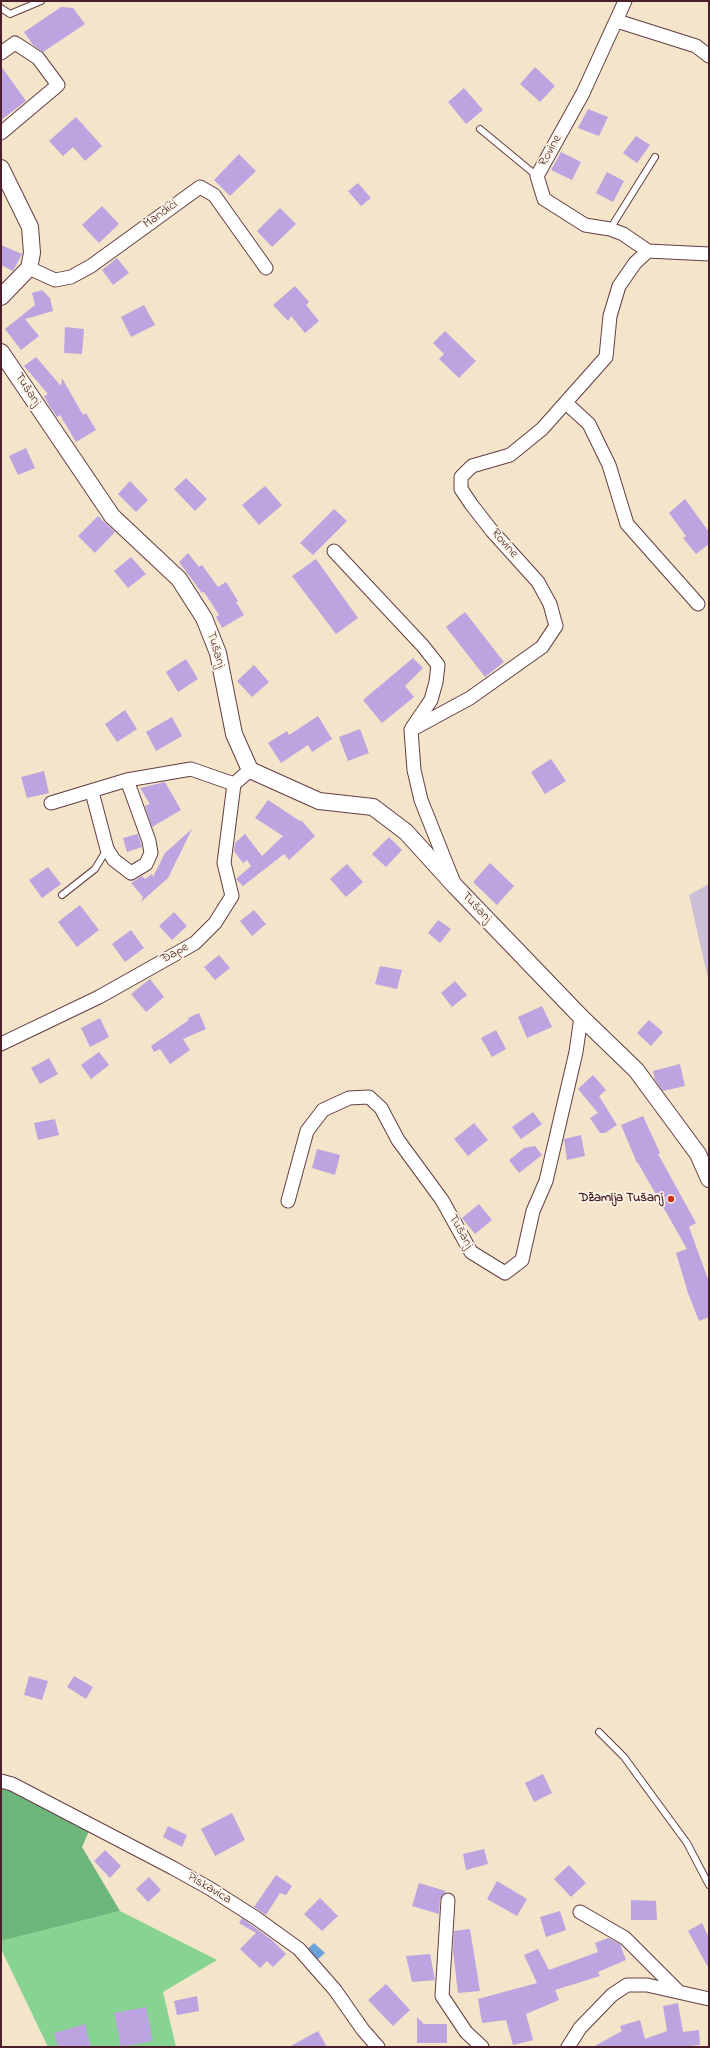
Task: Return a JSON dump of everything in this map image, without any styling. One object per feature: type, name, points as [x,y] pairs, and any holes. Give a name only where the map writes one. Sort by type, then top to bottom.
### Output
[{"type":"street","name":"Rovine","points":[[411,730],[470,698],[542,647],[556,626],[550,604],[538,582],[492,531],[471,504],[461,489],[461,477],[472,466],[510,455],[542,429],[606,357],[610,316],[619,286],[635,263],[648,251],[633,239],[610,229],[585,225],[544,199],[537,176],[583,93],[625,1]]},
{"type":"street","points":[[617,20],[696,46],[709,56]]},
{"type":"street","points":[[1,53],[15,43],[38,58],[58,85],[1,132]]},
{"type":"street","points":[[1,168],[30,227],[32,253],[29,268],[1,297]]},
{"type":"street","name":"Mandići","points":[[29,268],[55,280],[71,277],[91,266],[200,187],[214,195],[266,268]]},
{"type":"street","points":[[648,251],[709,254]]},
{"type":"street","name":"Tušanj","points":[[1,352],[112,516],[179,579],[204,618],[218,653],[234,734],[250,770],[319,800],[373,807],[406,832],[455,886],[581,1017],[636,1070],[698,1154],[709,1179]]},
{"type":"street","points":[[566,403],[589,424],[609,465],[627,524],[698,604]]},
{"type":"street","points":[[334,551],[423,646],[438,665],[436,682],[431,700],[411,730]]},
{"type":"street","name":"Tušanj","points":[[411,730],[414,770],[421,800],[455,886]]},
{"type":"street","points":[[51,803],[92,792],[127,780],[191,769],[234,784],[250,770]]},
{"type":"street","points":[[92,792],[107,849],[114,860],[131,873],[146,864],[151,853],[149,841],[127,780]]},
{"type":"street","name":"Đape","points":[[1,1044],[99,997],[188,947],[195,943],[216,923],[232,896],[224,863],[234,784]]},
{"type":"street","name":"Tušanj","points":[[288,1201],[307,1131],[323,1110],[349,1098],[369,1097],[381,1108],[398,1140],[442,1200],[471,1252],[505,1273],[522,1260],[533,1211],[546,1180],[576,1052],[581,1017]]},
{"type":"street","name":"Piskavica","points":[[1,1781],[12,1784],[209,1888],[256,1918],[300,1949],[335,1990],[378,2047]]},
{"type":"street","points":[[448,1900],[443,1958],[442,1996],[466,2032],[482,2047]]},
{"type":"street","points":[[580,1912],[625,1938],[677,1990]]},
{"type":"street","points":[[568,2047],[580,2028],[612,1995],[627,1986],[647,1985],[677,1990],[709,1999]]},
{"type":"lane","points":[[1,8],[10,14],[41,1]]},
{"type":"lane","points":[[480,129],[537,176]]},
{"type":"lane","points":[[610,229],[655,158]]},
{"type":"lane","points":[[62,895],[94,869],[107,849]]},
{"type":"lane","points":[[599,1732],[624,1757],[687,1843],[709,1885]]},
{"type":"shaded area","points":[[709,884],[709,983],[689,895]]},
{"type":"green space","points":[[1,1779],[94,1820],[82,1847],[120,1911],[1,1941]]},
{"type":"green space","points":[[120,1911],[217,1960],[163,1992],[176,2047],[48,2047],[1,1949],[1,1941]]},
{"type":"water","points":[[314,1943],[325,1953],[310,1966],[301,1955]]},
{"type":"building","points":[[61,7],[73,8],[85,24],[43,52],[33,45],[24,32]]},
{"type":"building","points":[[1,66],[26,101],[1,120]]},
{"type":"building","points":[[535,67],[555,86],[540,102],[520,84]]},
{"type":"building","points":[[464,88],[483,110],[466,124],[448,102]]},
{"type":"building","points":[[588,109],[608,117],[599,136],[578,128]]},
{"type":"building","points":[[76,117],[102,146],[85,161],[73,147],[63,156],[49,141]]},
{"type":"building","points":[[636,136],[650,145],[637,163],[623,153]]},
{"type":"building","points":[[561,152],[581,162],[572,180],[551,170]]},
{"type":"building","points":[[239,154],[256,171],[230,196],[214,180]]},
{"type":"building","points":[[607,172],[624,181],[613,202],[596,193]]},
{"type":"building","points":[[358,183],[371,198],[361,206],[348,191]]},
{"type":"building","points":[[102,206],[119,224],[99,243],[82,225]]},
{"type":"building","points":[[280,208],[296,224],[272,247],[257,231]]},
{"type":"building","points":[[1,245],[22,254],[13,271],[1,265]]},
{"type":"building","points":[[117,258],[129,273],[113,285],[102,270]]},
{"type":"building","points":[[295,286],[309,302],[306,305],[319,321],[305,333],[291,316],[288,321],[273,305]]},
{"type":"building","points":[[42,290],[50,298],[53,311],[25,319],[39,336],[21,350],[5,329],[35,305],[32,293]]},
{"type":"building","points":[[144,305],[155,325],[131,337],[121,317]]},
{"type":"building","points":[[65,327],[84,329],[82,354],[64,353]]},
{"type":"building","points":[[445,331],[476,361],[459,378],[439,359],[444,354],[433,343]]},
{"type":"building","points":[[36,357],[61,386],[62,378],[83,415],[86,413],[96,430],[76,442],[60,415],[57,417],[50,407],[44,396],[48,394],[24,366]]},
{"type":"building","points":[[26,448],[35,468],[18,475],[9,456]]},
{"type":"building","points":[[186,478],[207,499],[195,511],[174,489]]},
{"type":"building","points":[[130,481],[148,500],[136,512],[118,494]]},
{"type":"building","points":[[265,486],[282,505],[259,525],[242,505]]},
{"type":"building","points":[[685,499],[709,532],[709,544],[696,554],[683,538],[686,536],[669,513]]},
{"type":"building","points":[[334,509],[347,521],[313,555],[300,543]]},
{"type":"building","points":[[98,516],[115,532],[95,553],[78,536]]},
{"type":"building","points":[[188,553],[199,567],[202,565],[218,587],[226,582],[238,601],[236,602],[244,615],[222,628],[216,617],[219,615],[204,592],[202,593],[179,562]]},
{"type":"building","points":[[131,557],[146,574],[128,588],[114,571]]},
{"type":"building","points":[[316,559],[358,618],[336,634],[292,576]]},
{"type":"building","points":[[465,612],[504,662],[485,677],[446,627]]},
{"type":"building","points":[[413,658],[423,668],[405,686],[414,697],[382,723],[363,700]]},
{"type":"building","points":[[186,659],[198,679],[178,692],[166,672]]},
{"type":"building","points":[[254,665],[269,682],[252,697],[237,681]]},
{"type":"building","points":[[125,710],[137,729],[117,742],[105,724]]},
{"type":"building","points":[[318,716],[332,739],[312,752],[308,745],[281,763],[268,743],[287,731],[289,735]]},
{"type":"building","points":[[172,717],[182,736],[156,751],[146,732]]},
{"type":"building","points":[[360,729],[369,753],[348,761],[339,737]]},
{"type":"building","points":[[551,759],[566,781],[545,794],[531,772]]},
{"type":"building","points":[[44,771],[49,793],[27,798],[21,777]]},
{"type":"building","points":[[165,782],[181,810],[152,827],[145,806],[150,804],[140,788]]},
{"type":"building","points":[[268,800],[300,821],[301,820],[315,836],[289,860],[284,854],[243,886],[236,879],[251,866],[247,860],[243,863],[234,851],[235,843],[245,834],[262,856],[283,836],[255,818]]},
{"type":"building","points":[[192,829],[168,878],[141,902],[143,897],[131,883],[142,876],[145,879],[152,874],[153,877],[165,853]]},
{"type":"building","points":[[138,834],[142,847],[127,852],[123,838]]},
{"type":"building","points":[[389,837],[402,850],[386,867],[372,854]]},
{"type":"building","points":[[490,863],[514,886],[497,905],[473,882]]},
{"type":"building","points":[[347,864],[363,882],[346,897],[330,879]]},
{"type":"building","points":[[48,867],[61,884],[42,898],[29,880]]},
{"type":"building","points":[[80,905],[99,930],[77,947],[58,922]]},
{"type":"building","points":[[254,910],[266,924],[252,936],[240,921]]},
{"type":"building","points":[[174,912],[187,926],[172,940],[159,926]]},
{"type":"building","points":[[438,920],[451,929],[440,943],[428,933]]},
{"type":"building","points":[[131,930],[144,948],[125,962],[112,944]]},
{"type":"building","points":[[219,955],[230,968],[215,980],[204,967]]},
{"type":"building","points":[[380,966],[402,970],[397,989],[375,984]]},
{"type":"building","points":[[150,979],[164,997],[146,1012],[131,994]]},
{"type":"building","points":[[455,981],[467,995],[452,1007],[441,993]]},
{"type":"building","points":[[542,1006],[552,1027],[527,1038],[518,1017]]},
{"type":"building","points":[[199,1013],[206,1029],[183,1039],[190,1050],[170,1064],[160,1049],[154,1052],[151,1046],[189,1020],[188,1018]]},
{"type":"building","points":[[100,1018],[109,1037],[90,1047],[81,1028]]},
{"type":"building","points":[[649,1020],[663,1032],[651,1046],[637,1033]]},
{"type":"building","points":[[496,1030],[506,1049],[492,1057],[481,1038]]},
{"type":"building","points":[[99,1052],[109,1065],[91,1079],[81,1065]]},
{"type":"building","points":[[49,1058],[58,1074],[40,1084],[31,1068]]},
{"type":"building","points":[[680,1064],[685,1086],[663,1091],[655,1080],[653,1071]]},
{"type":"building","points":[[593,1075],[606,1090],[599,1096],[617,1125],[605,1133],[600,1133],[590,1118],[598,1113],[578,1089]]},
{"type":"building","points":[[533,1112],[542,1124],[521,1139],[512,1127]]},
{"type":"building","points":[[643,1116],[660,1153],[658,1154],[696,1223],[689,1227],[709,1282],[709,1317],[699,1321],[688,1293],[676,1253],[687,1249],[637,1163],[621,1125]]},
{"type":"building","points":[[55,1119],[59,1135],[38,1140],[34,1123]]},
{"type":"building","points":[[474,1123],[488,1140],[468,1156],[454,1139]]},
{"type":"building","points":[[581,1135],[585,1156],[567,1160],[564,1139]]},
{"type":"building","points":[[535,1146],[542,1155],[519,1173],[509,1160],[524,1148]]},
{"type":"building","points":[[317,1149],[340,1155],[335,1175],[312,1168]]},
{"type":"building","points":[[479,1204],[492,1220],[475,1234],[462,1218]]},
{"type":"building","points":[[29,1676],[48,1681],[42,1700],[24,1695]]},
{"type":"building","points":[[74,1676],[93,1687],[86,1699],[67,1687]]},
{"type":"building","points":[[543,1774],[552,1793],[534,1802],[525,1783]]},
{"type":"building","points":[[232,1813],[245,1840],[215,1856],[201,1829]]},
{"type":"building","points":[[168,1826],[187,1835],[182,1847],[163,1837]]},
{"type":"building","points":[[484,1849],[488,1864],[466,1870],[463,1854]]},
{"type":"building","points":[[105,1850],[121,1866],[110,1878],[94,1861]]},
{"type":"building","points":[[569,1865],[586,1883],[571,1897],[554,1879]]},
{"type":"building","points":[[276,1875],[292,1886],[286,1895],[280,1893],[266,1915],[254,1907]]},
{"type":"building","points":[[149,1877],[161,1890],[148,1902],[136,1889]]},
{"type":"building","points":[[497,1881],[527,1899],[517,1916],[487,1899]]},
{"type":"building","points":[[419,1883],[446,1891],[440,1899],[439,1914],[412,1906]]},
{"type":"building","points":[[320,1898],[338,1916],[322,1931],[304,1914]]},
{"type":"building","points":[[631,1900],[656,1901],[657,1920],[631,1920]]},
{"type":"building","points":[[560,1911],[566,1930],[546,1937],[540,1917]]},
{"type":"building","points":[[242,1918],[272,1940],[286,1954],[273,1967],[267,1961],[260,1968],[240,1949],[256,1933],[239,1923]]},
{"type":"building","points":[[702,1923],[709,1938],[709,1969],[688,1931]]},
{"type":"building","points":[[470,1929],[480,1991],[458,1993],[453,1951],[454,1931]]},
{"type":"building","points":[[608,1938],[620,1944],[626,1960],[598,1972],[600,1976],[555,1990],[559,2000],[526,2014],[533,2040],[513,2045],[506,2020],[482,2023],[478,1999],[537,1983],[524,1955],[538,1949],[549,1970],[598,1952],[595,1943]]},
{"type":"building","points":[[430,1954],[435,1980],[412,1982],[406,1956]]},
{"type":"building","points":[[386,1984],[410,2010],[393,2026],[368,2000]]},
{"type":"building","points":[[197,1996],[199,2011],[177,2015],[174,2001]]},
{"type":"building","points":[[678,2003],[683,2032],[699,2030],[700,2045],[677,2047],[593,2047],[622,2031],[620,2026],[640,2020],[645,2039],[667,2031],[663,2006]]},
{"type":"building","points":[[146,2007],[153,2041],[121,2047],[114,2013]]},
{"type":"building","points":[[417,2017],[424,2024],[447,2024],[447,2043],[417,2043]]},
{"type":"building","points":[[85,2024],[91,2047],[58,2047],[54,2033]]},
{"type":"building","points":[[318,2031],[327,2047],[289,2047]]},
{"type":"place","name":"Džamija Tušanj","points":[[671,1199]]}]
